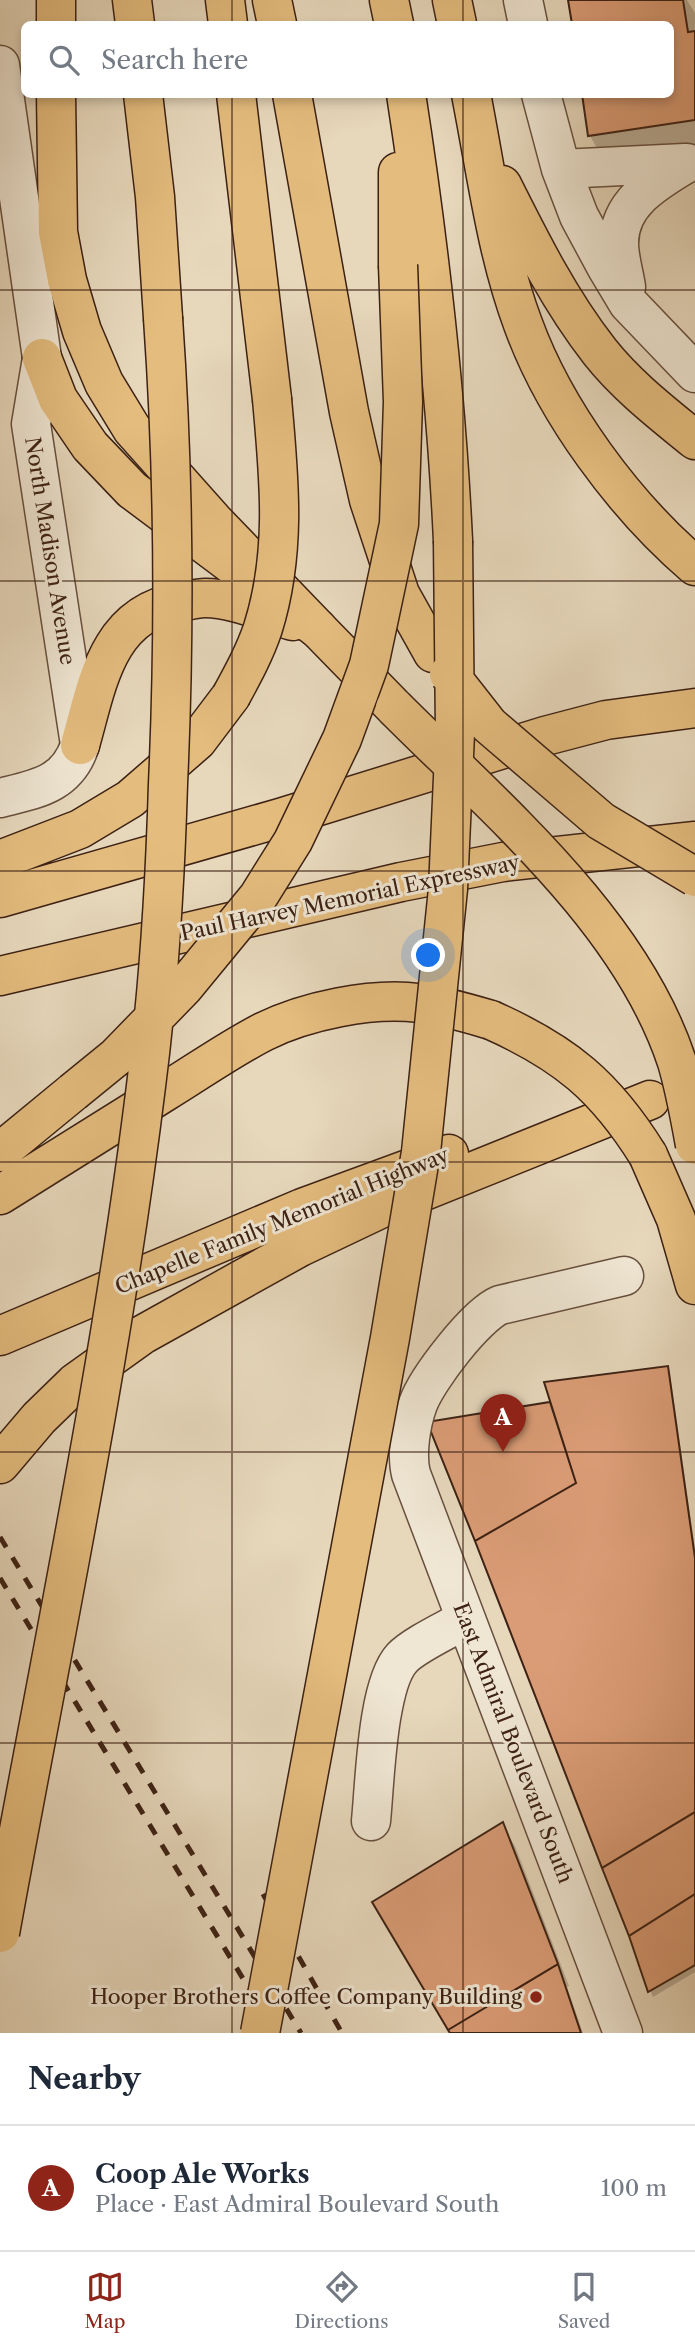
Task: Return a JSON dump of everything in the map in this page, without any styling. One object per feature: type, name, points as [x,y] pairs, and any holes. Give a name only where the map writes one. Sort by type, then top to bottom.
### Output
[{"type":"main road","points":[[56,0],[56,21]]},
{"type":"main road","points":[[132,0],[135,21]]},
{"type":"main road","points":[[225,0],[228,21]]},
{"type":"main road","points":[[272,0],[276,21]]},
{"type":"main road","points":[[388,0],[393,21]]},
{"type":"main road","points":[[452,0],[456,21]]},
{"type":"main road","points":[[56,98],[58,232],[67,280],[82,331],[104,383],[132,429],[213,520],[318,629],[557,870],[597,919],[639,979],[676,1061],[695,1145]]},
{"type":"main road","points":[[0,1933],[110,1339],[147,1082],[165,883],[174,612],[170,414],[155,197],[143,98]]},
{"type":"main road","points":[[0,860],[80,829],[130,799],[197,741],[231,696],[251,659],[262,629],[276,574],[281,501],[272,399],[236,98]]},
{"type":"main road","points":[[293,98],[349,412],[369,500],[400,594],[433,653],[489,725],[601,821],[695,877]]},
{"type":"main road","points":[[0,1152],[116,1057],[174,997],[258,897],[293,841],[342,739],[369,665],[399,524],[403,402],[398,265],[399,98]]},
{"type":"main road","points":[[260,2033],[390,1338],[421,1152],[448,889],[455,733],[453,541],[445,407],[432,274],[407,98]]},
{"type":"main road","points":[[472,98],[505,267],[523,325],[551,384],[572,422],[633,505],[695,566]]},
{"type":"main road","points":[[481,142],[561,298],[601,353],[643,397],[695,440]]},
{"type":"main road","points":[[43,358],[58,399],[90,446],[132,490],[318,629]]},
{"type":"main road","points":[[80,745],[106,659],[132,622],[151,609],[204,598],[229,601],[318,629]]},
{"type":"main road","points":[[0,898],[280,818],[557,733],[606,720],[695,708]]},
{"type":"main road","name":"Paul Harvey Memorial Expressway","points":[[89,954],[401,882],[503,862],[695,841]]},
{"type":"main road","points":[[0,976],[89,954]]},
{"type":"main road","points":[[0,994],[89,954]]},
{"type":"main road","points":[[0,1195],[265,1031],[331,1009],[394,1002],[416,1003],[451,1008],[491,1020],[528,1037],[563,1058],[587,1078],[617,1110],[648,1155],[676,1219],[695,1285]]},
{"type":"main road","points":[[0,1464],[39,1418],[75,1383],[142,1335],[300,1247],[382,1208],[650,1100],[695,1092]]},
{"type":"main road","name":"Chapelle Family Memorial Highway","points":[[0,1336],[353,1188],[478,1143],[545,1123],[650,1100]]},
{"type":"street","points":[[523,0],[527,21]]},
{"type":"street","name":"North Madison Avenue","points":[[1,78],[43,358],[31,424],[80,745]]},
{"type":"street","points":[[542,98],[561,169],[579,216],[628,303],[695,373]]},
{"type":"street","points":[[561,169],[691,163]]},
{"type":"street","points":[[628,303],[619,244],[621,225],[638,196],[649,186],[691,163]]},
{"type":"street","points":[[0,798],[34,790],[55,780],[67,771],[80,745]]},
{"type":"street","name":"East Admiral Boulevard South","points":[[623,2033],[411,1474],[410,1451],[415,1415],[426,1388],[476,1322],[489,1310],[500,1305],[624,1276]]},
{"type":"street","points":[[371,1821],[384,1696],[394,1668],[404,1655],[466,1619]]},
{"type":"building","points":[[568,0],[683,0],[688,32],[695,31],[695,120],[588,136],[583,98],[674,98],[674,21],[572,21]]},
{"type":"building","points":[[668,1366],[695,1558],[695,1812],[602,1868],[475,1541],[576,1483],[544,1382]]},
{"type":"building","points":[[550,1402],[576,1483],[475,1541],[427,1422]]},
{"type":"building","points":[[695,1812],[695,1894],[629,1936],[602,1868]]},
{"type":"building","points":[[503,1822],[558,1964],[448,2030],[372,1902]]},
{"type":"building","points":[[695,1894],[695,1965],[648,1992],[629,1936]]},
{"type":"building","name":"Hooper Brothers Coffee Company Building","points":[[558,1964],[581,2033],[450,2033],[448,2030]]},
{"type":"railway","points":[[0,1537],[301,2033]]},
{"type":"railway","points":[[0,1578],[276,2033]]},
{"type":"railway","points":[[263,1894],[342,2033]]},
{"type":"place","name":"Coop Ale Works","points":[[503,1452]]},
{"type":"place","name":"Hooper Brothers Coffee Company Building","points":[[536,1997]]}]
